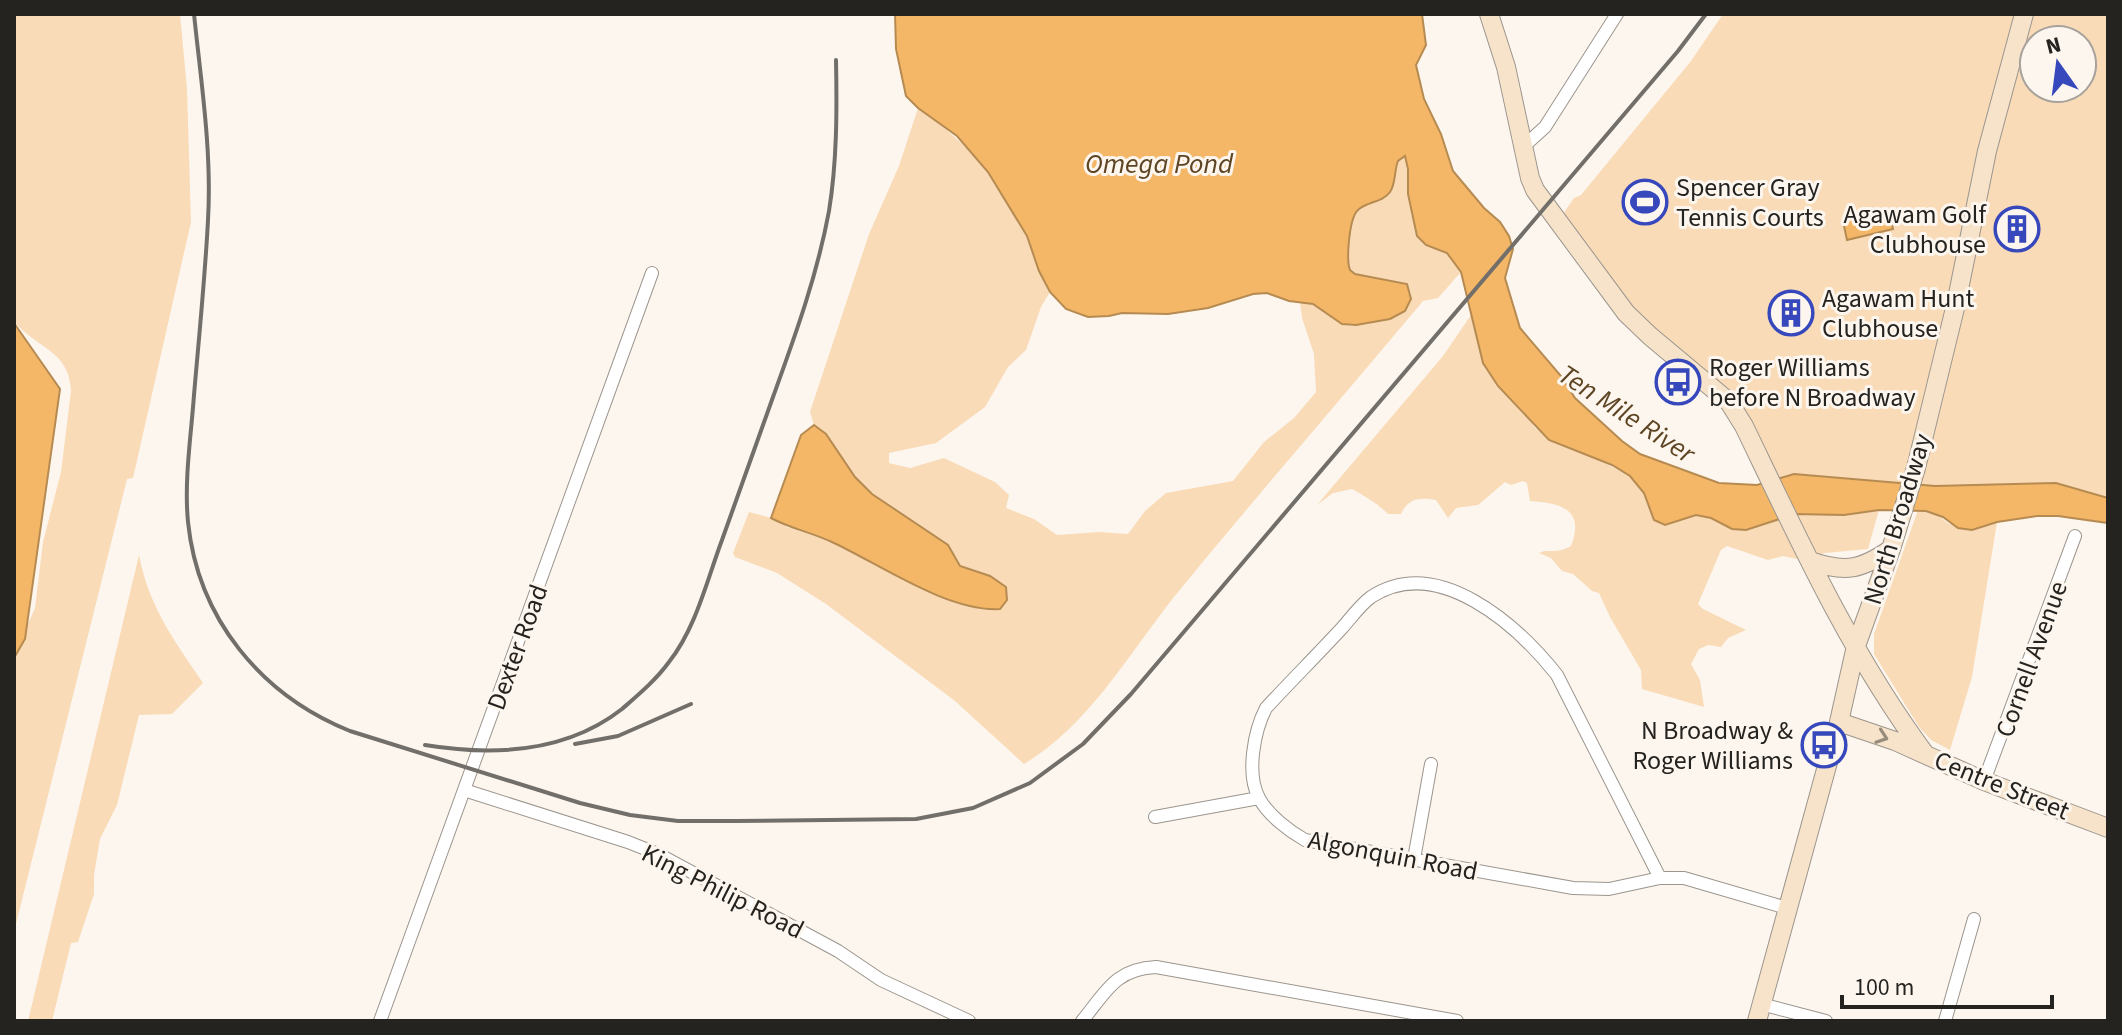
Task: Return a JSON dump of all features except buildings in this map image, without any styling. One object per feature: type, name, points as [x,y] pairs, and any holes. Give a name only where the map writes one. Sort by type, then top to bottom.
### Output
[{"type":"main road","name":"Centre Street","points":[[1489,14],[1506,67],[1535,190],[1626,313],[1729,402],[1856,646],[1925,754],[1984,781],[2108,828]]},
{"type":"main road","name":"North Broadway","points":[[1759,1013],[1839,722],[1856,646],[1916,468],[1956,304],[1987,151],[2024,14]]},
{"type":"main road","points":[[1810,561],[1831,569],[1853,569],[1871,563],[1891,549]]},
{"type":"main road","points":[[1839,722],[1925,754]]},
{"type":"street","points":[[1524,146],[1545,127],[1617,14]]},
{"type":"street","name":"Dexter Road","points":[[380,1021],[652,273]]},
{"type":"street","name":"Cornell Avenue","points":[[1984,781],[2075,536]]},
{"type":"street","points":[[1155,817],[1259,798],[1254,747],[1257,726],[1266,708],[1370,598],[1407,584],[1434,585],[1458,592],[1507,621],[1557,675],[1660,878]]},
{"type":"street","points":[[1414,859],[1431,764]]},
{"type":"street","name":"King Philip Road","points":[[464,790],[658,854],[838,951],[881,980],[969,1021]]},
{"type":"street","name":"Algonquin Road","points":[[1259,798],[1291,832],[1305,840],[1590,890],[1660,878],[1684,878],[1787,908]]},
{"type":"street","points":[[1945,1021],[1974,919]]},
{"type":"street","points":[[1082,1021],[1113,983],[1130,970],[1156,967],[1457,1021]]},
{"type":"street","points":[[1759,1013],[1826,1021]]},
{"type":"shaded area","points":[[14,14],[180,14],[187,89],[191,222],[133,478],[127,479],[14,932],[14,656],[35,608],[43,542],[61,472],[71,391],[69,377],[58,358],[14,321]]},
{"type":"shaded area","points":[[1723,14],[2108,14],[2108,498],[2056,483],[1935,486],[1802,474],[1768,480],[1720,400],[1656,346],[1556,224],[1574,198],[1581,195],[1691,61]]},
{"type":"shaded area","points":[[918,108],[952,134],[994,180],[1029,242],[1050,292],[1041,307],[1026,350],[1008,367],[985,407],[936,443],[889,453],[889,463],[910,468],[944,458],[995,482],[1009,495],[1006,508],[1034,519],[1057,535],[1099,532],[1128,534],[1145,511],[1166,493],[1233,481],[1264,442],[1294,418],[1316,392],[1314,354],[1300,302],[1313,304],[1349,326],[1390,319],[1411,294],[1407,284],[1355,274],[1349,265],[1349,239],[1355,214],[1390,192],[1398,161],[1405,156],[1411,212],[1417,231],[1426,243],[1448,254],[1461,272],[1438,298],[1423,301],[1174,597],[1088,709],[1068,730],[1024,764],[955,701],[826,604],[777,573],[735,557],[733,553],[749,512],[835,543],[892,572],[990,576],[960,566],[948,545],[872,494],[855,477],[826,434],[814,425],[810,412],[869,234],[899,166]]},
{"type":"shaded area","points":[[1471,315],[1476,338],[1535,428],[1630,476],[1644,493],[1654,520],[1665,525],[1696,515],[1769,523],[1795,514],[1844,515],[1879,510],[1868,549],[1808,557],[1804,552],[1797,559],[1783,556],[1768,560],[1727,546],[1721,550],[1698,604],[1746,630],[1728,638],[1721,647],[1708,645],[1699,649],[1691,664],[1700,680],[1704,707],[1642,689],[1641,670],[1599,593],[1592,591],[1573,574],[1562,571],[1551,558],[1539,553],[1571,546],[1575,534],[1573,516],[1561,507],[1530,501],[1527,483],[1523,481],[1511,485],[1505,482],[1478,505],[1456,508],[1448,518],[1436,500],[1415,500],[1401,514],[1388,514],[1352,489],[1333,493],[1317,505],[1443,356]]},
{"type":"shaded area","points":[[1918,510],[1935,513],[1949,524],[1984,527],[1997,522],[1972,677],[1950,750],[1931,740],[1919,727],[1874,654],[1874,634]]},
{"type":"shaded area","points":[[139,555],[156,607],[203,683],[172,714],[139,715],[117,805],[100,839],[94,894],[78,942],[71,943],[52,1021],[28,1021]]},
{"type":"water","name":"Omega Pond","points":[[895,14],[1422,14],[1426,45],[1416,65],[1424,99],[1441,134],[1453,171],[1509,236],[1513,249],[1505,278],[1520,328],[1561,376],[1575,398],[1622,441],[1640,454],[1719,483],[1757,485],[1794,474],[1935,486],[2056,483],[2108,498],[2108,523],[2037,516],[1997,522],[1972,530],[1958,528],[1943,517],[1926,511],[1879,510],[1844,515],[1795,514],[1746,530],[1732,529],[1711,518],[1696,515],[1665,525],[1654,520],[1644,493],[1630,476],[1612,465],[1549,440],[1498,386],[1483,363],[1461,272],[1447,253],[1426,245],[1417,236],[1408,194],[1405,156],[1398,161],[1390,192],[1355,214],[1349,239],[1349,265],[1355,274],[1407,284],[1411,299],[1405,311],[1390,319],[1356,325],[1342,324],[1313,304],[1289,301],[1267,293],[1253,294],[1208,308],[1168,314],[1122,313],[1088,317],[1066,309],[1050,292],[1027,236],[988,172],[957,136],[906,96],[896,49]]},
{"type":"water","points":[[1889,210],[1893,229],[1847,240],[1843,221]]},
{"type":"water","points":[[14,323],[60,389],[25,639],[14,658]]},
{"type":"water","points":[[814,425],[826,434],[855,477],[872,494],[948,545],[960,566],[990,576],[1006,587],[1007,600],[1000,609],[980,608],[937,595],[819,536],[771,518],[801,435]]},
{"type":"railway","points":[[194,14],[205,117],[209,194],[187,506],[194,557],[205,591],[220,621],[262,675],[318,716],[350,731],[580,803],[630,815],[678,821],[916,819],[973,808],[1030,783],[1083,744],[1131,694],[1678,51],[1706,14]]},
{"type":"railway","points":[[425,745],[502,750],[528,748],[577,735],[622,709],[647,687],[678,649],[706,587],[797,328],[818,259],[834,174],[836,60]]},
{"type":"railway","points":[[575,744],[618,736],[691,704]]},
{"type":"place","name":"Spencer Gray Tennis Courts","points":[[1645,202]]},
{"type":"place","name":"Agawam Golf Clubhouse","points":[[2017,229]]},
{"type":"place","name":"Agawam Hunt Clubhouse","points":[[1791,313]]},
{"type":"place","name":"Roger Williams before N Broadway","points":[[1678,382]]},
{"type":"place","name":"N Broadway & Roger Williams","points":[[1824,745]]},
{"type":"water label","name":"Ten Mile River","points":[[1627,413]]}]
